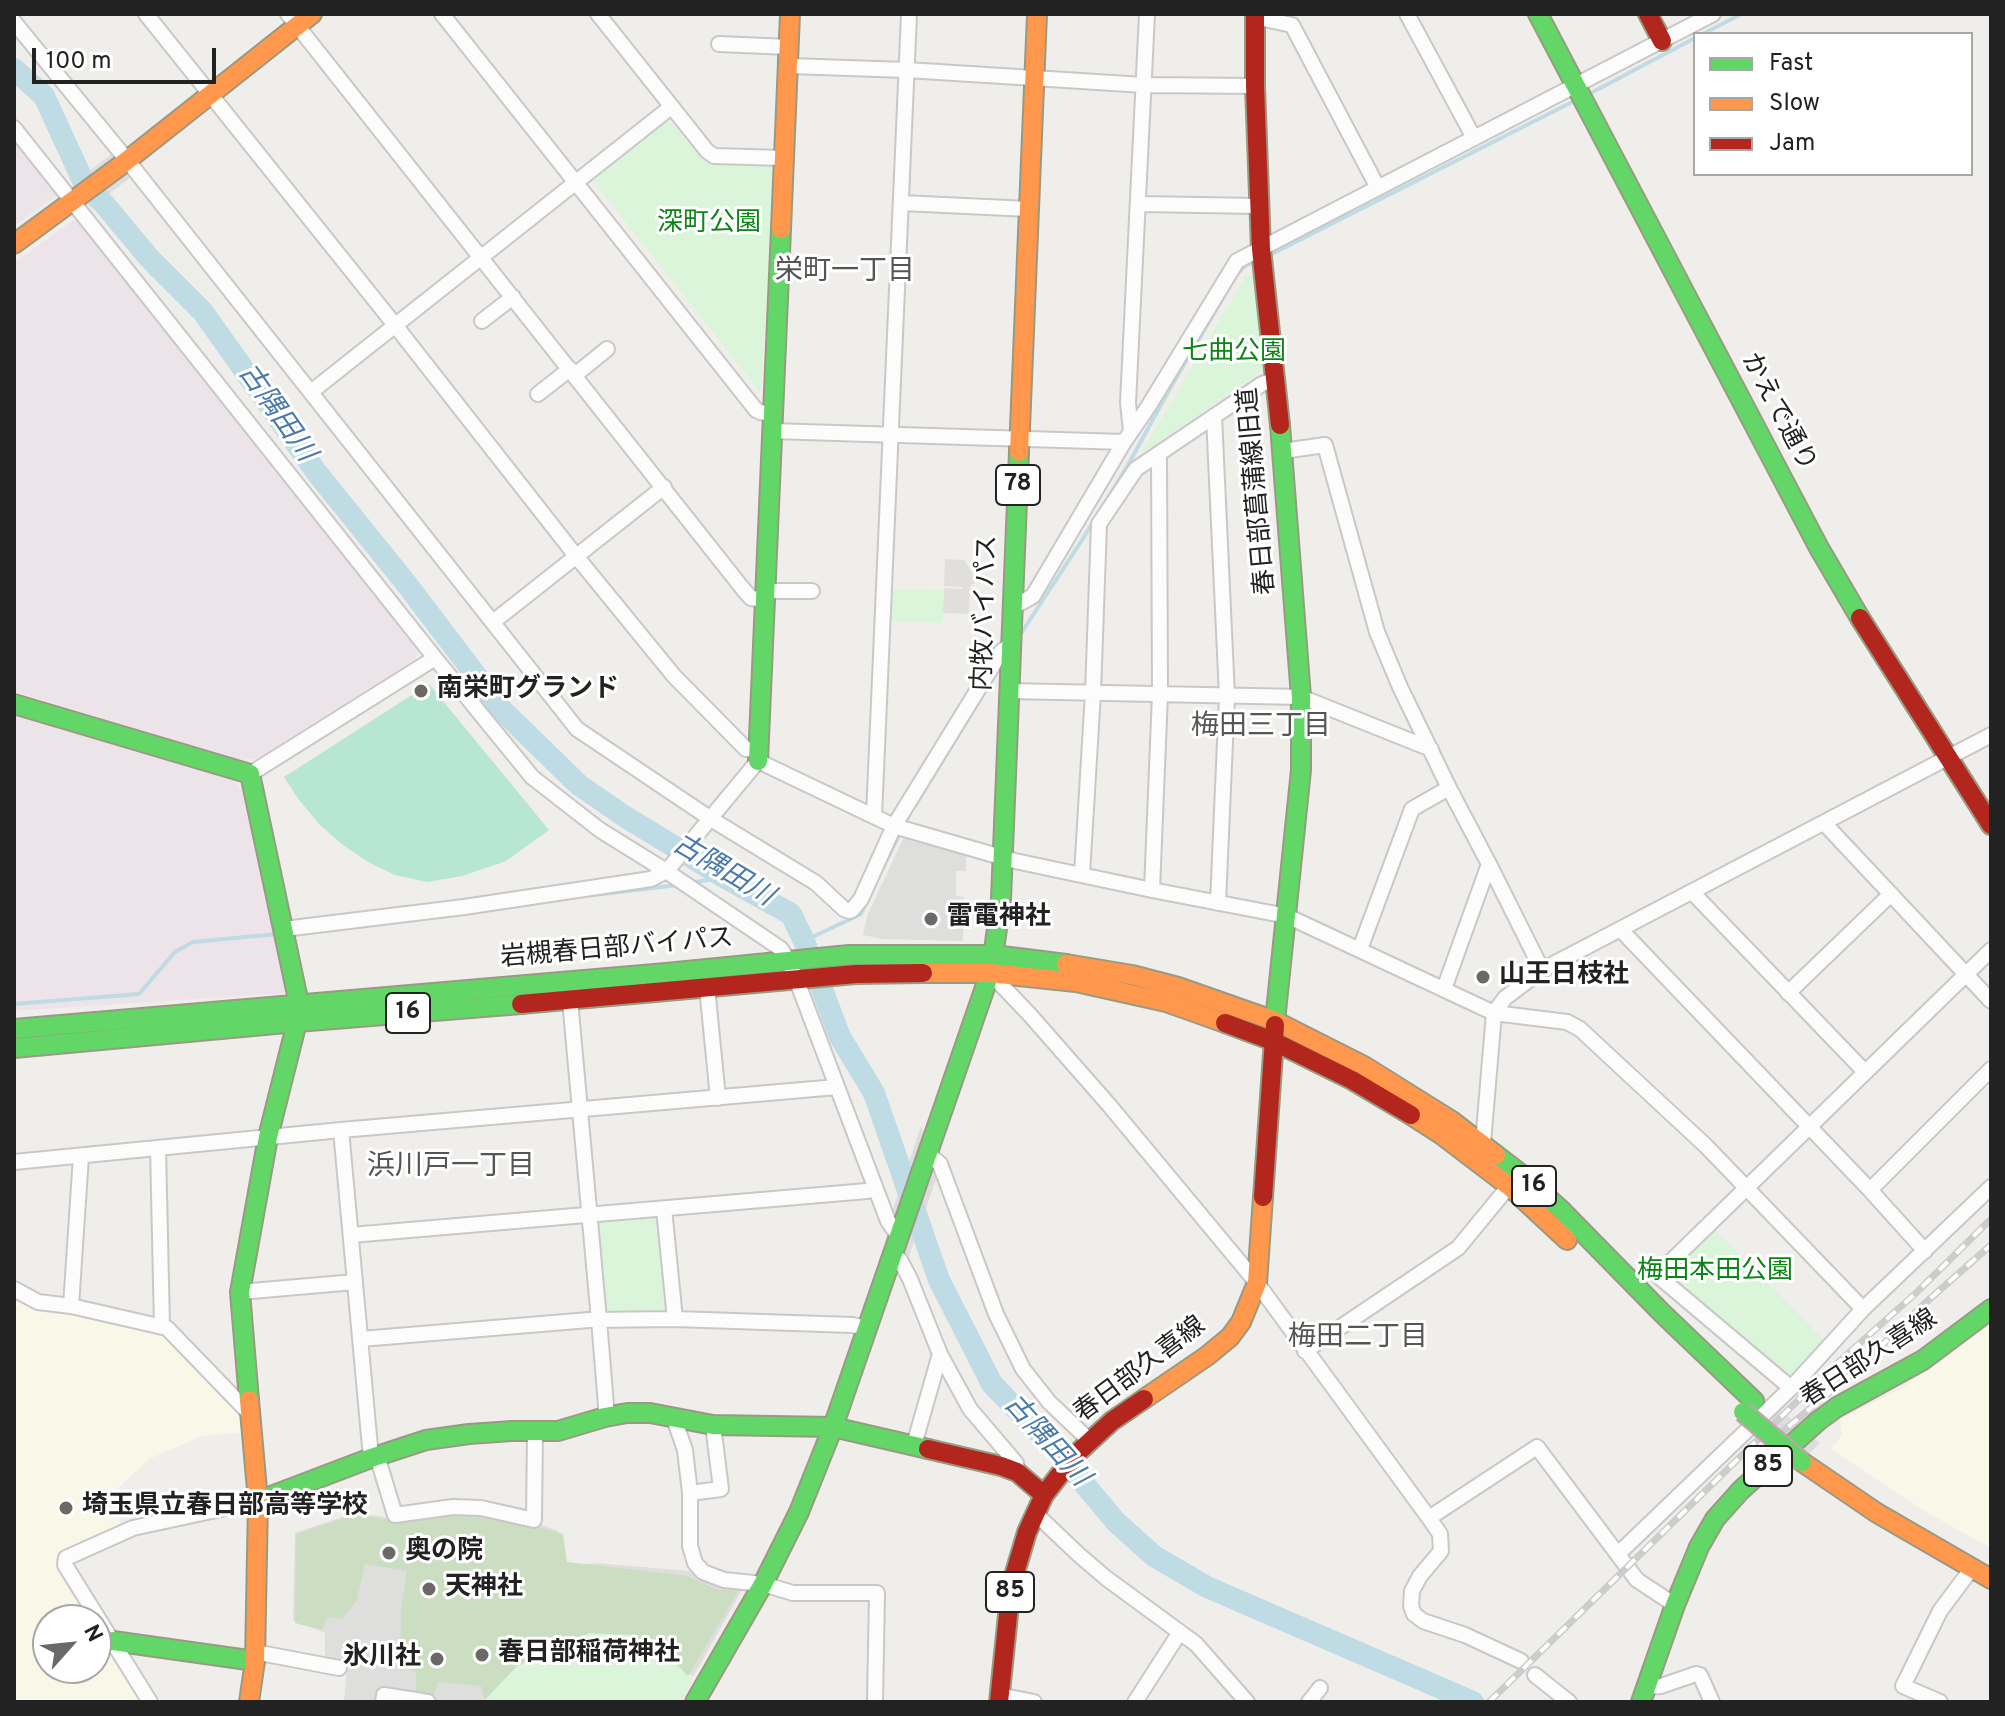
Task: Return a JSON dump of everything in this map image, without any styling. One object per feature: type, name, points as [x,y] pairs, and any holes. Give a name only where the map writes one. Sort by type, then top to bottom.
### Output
[{"type":"main road","points":[[758,755],[790,14]]},
{"type":"main road","name":"内牧バイパス","points":[[695,1702],[763,1584],[799,1512],[868,1328],[992,964],[1002,858],[1037,14]]},
{"type":"main road","name":"かえで通り","points":[[1538,14],[1819,548],[1874,642],[1991,825]]},
{"type":"main road","points":[[1648,14],[1662,41]]},
{"type":"main road","name":"春日部菖蒲線旧道","points":[[1255,16],[1261,249],[1283,451],[1301,697],[1301,770],[1275,1021]]},
{"type":"main road","points":[[14,244],[124,163],[299,18]]},
{"type":"main road","points":[[14,704],[250,774],[284,929],[298,1013],[268,1137],[240,1292],[258,1501],[255,1657],[249,1702]]},
{"type":"main road","name":"岩槻春日部バイパス","points":[[14,1048],[298,1013],[849,955],[890,954],[992,964],[1091,967],[1132,975],[1178,987],[1275,1021],[1364,1066],[1483,1143],[1561,1210],[1749,1406]]},
{"type":"main road","name":"岩槻春日部バイパス","points":[[14,1029],[570,1000],[799,978],[992,964],[1166,1002],[1273,1041],[1338,1073],[1442,1135],[1509,1186],[1749,1406],[1877,1513],[1991,1579]]},
{"type":"main road","name":"春日部久喜線","points":[[999,1698],[1011,1586],[1022,1547],[1047,1493],[1065,1467],[1112,1421],[1230,1337],[1241,1322],[1257,1283],[1275,1021]]},
{"type":"main road","name":"春日部久喜線","points":[[1643,1694],[1675,1605],[1706,1533],[1741,1490],[1837,1407],[1923,1360],[1991,1309]]},
{"type":"main road","points":[[258,1501],[426,1440],[512,1431],[558,1431],[605,1417],[639,1413],[673,1416],[713,1425],[833,1427],[1001,1466],[1017,1472],[1047,1493]]},
{"type":"main road","name":"岩槻春日部バイパス","points":[[1807,1456],[1991,1560]]},
{"type":"main road","points":[[113,1641],[255,1657]]},
{"type":"street","points":[[146,14],[576,556],[674,676],[746,749],[894,826],[1002,858],[1287,916],[1494,1013],[1567,1022],[1580,1029],[1706,1146],[1863,1309]]},
{"type":"street","points":[[442,14],[756,410],[772,422],[891,436],[1127,436]]},
{"type":"street","points":[[598,14],[707,151],[714,156],[784,158]]},
{"type":"street","points":[[874,816],[909,14]]},
{"type":"street","points":[[1127,436],[1147,14]]},
{"type":"street","points":[[1407,14],[1474,138]]},
{"type":"street","points":[[1013,607],[1033,596],[1127,436],[1237,261],[1713,14]]},
{"type":"street","points":[[1255,16],[1292,25],[1378,188]]},
{"type":"street","points":[[299,18],[481,257],[751,598],[812,591]]},
{"type":"street","points":[[14,22],[577,729],[711,819],[816,883],[844,909],[849,911],[861,899],[894,826],[1001,652],[1011,644]]},
{"type":"street","points":[[719,44],[789,57],[907,70],[1144,85],[1255,86]]},
{"type":"street","points":[[311,392],[671,107]]},
{"type":"street","points":[[14,128],[77,199],[435,658],[532,777],[600,830],[668,869],[792,960],[875,1189],[898,1240],[900,1260],[940,1354],[970,1409],[1016,1463],[1017,1472]]},
{"type":"street","points":[[902,203],[1029,209]]},
{"type":"street","points":[[1138,204],[1260,206]]},
{"type":"street","points":[[482,321],[513,297]]},
{"type":"street","points":[[538,394],[607,349]]},
{"type":"street","points":[[1082,874],[1099,524],[1136,469],[1262,384],[1276,379]]},
{"type":"street","points":[[1214,416],[1227,696],[1218,903]]},
{"type":"street","points":[[1283,451],[1325,445],[1377,632],[1449,788],[1542,970]]},
{"type":"street","points":[[1152,890],[1160,694],[1159,454]]},
{"type":"street","points":[[493,622],[664,487]]},
{"type":"street","points":[[250,774],[435,658]]},
{"type":"street","points":[[1009,691],[1301,697],[1431,749]]},
{"type":"street","points":[[1483,1143],[1494,1013],[1505,998],[1542,970],[1991,735]]},
{"type":"street","points":[[284,929],[464,907],[651,879],[668,869],[711,819],[758,755]]},
{"type":"street","points":[[1360,949],[1412,809],[1449,788]]},
{"type":"street","points":[[1824,823],[1991,1001]]},
{"type":"street","points":[[1444,989],[1489,864]]},
{"type":"street","points":[[1692,892],[1865,1072]]},
{"type":"street","points":[[1788,993],[1891,894]]},
{"type":"street","points":[[1620,929],[1925,1251]]},
{"type":"street","points":[[1791,1388],[1657,1275],[1991,950]]},
{"type":"street","points":[[992,964],[1030,1015],[1257,1283],[1440,1534],[1441,1551],[1412,1591],[1414,1614],[1423,1621],[1465,1635],[1521,1661]]},
{"type":"street","points":[[707,987],[718,1098]]},
{"type":"street","points":[[570,1000],[605,1417]]},
{"type":"street","points":[[1870,1190],[1991,1069]]},
{"type":"street","points":[[14,1162],[837,1087]]},
{"type":"street","points":[[341,1130],[374,1457],[395,1515],[453,1507],[481,1508],[534,1520],[535,1432]]},
{"type":"street","points":[[158,1148],[162,1327]]},
{"type":"street","points":[[71,1306],[81,1156]]},
{"type":"street","points":[[926,1160],[940,1164],[996,1314],[1023,1369],[1049,1402],[1090,1441]]},
{"type":"street","points":[[1305,1351],[1458,1248],[1509,1186]]},
{"type":"street","points":[[1618,1554],[1791,1388],[1863,1309],[1991,1187]]},
{"type":"street","points":[[351,1235],[875,1189]]},
{"type":"street","points":[[664,1209],[675,1319]]},
{"type":"street","points":[[240,1292],[355,1282]]},
{"type":"street","points":[[14,1289],[38,1302],[71,1306],[167,1328],[250,1414]]},
{"type":"street","points":[[361,1339],[599,1320],[675,1319],[868,1328]]},
{"type":"street","points":[[914,1445],[940,1354]]},
{"type":"street","points":[[673,1416],[685,1450],[690,1493],[690,1546],[695,1563],[703,1572],[724,1580],[763,1584],[793,1593],[877,1593],[875,1702]]},
{"type":"street","points":[[690,1493],[721,1489],[713,1425]]},
{"type":"street","points":[[1429,1518],[1537,1447],[1637,1580],[1675,1605]]},
{"type":"street","points":[[150,1702],[65,1565],[66,1558],[133,1528],[258,1501]]},
{"type":"street","points":[[1036,1514],[1087,1562],[1196,1644],[1247,1702]]},
{"type":"street","points":[[1940,1702],[1903,1686],[1940,1611],[1972,1568]]},
{"type":"street","points":[[1135,1702],[1180,1632]]},
{"type":"street","points":[[255,1657],[339,1668]]},
{"type":"street","points":[[1643,1694],[1696,1674],[1700,1675],[1712,1702]]},
{"type":"street","points":[[1535,1675],[1569,1702]]},
{"type":"street","points":[[1309,1702],[1320,1688]]},
{"type":"street","points":[[383,1702],[384,1695],[428,1702]]},
{"type":"street","points":[[999,1698],[1034,1702]]},
{"type":"shaded area","points":[[14,137],[59,194],[14,226]]},
{"type":"shaded area","points":[[73,220],[79,221],[418,650],[415,660],[257,759],[235,759],[14,691],[14,263]]},
{"type":"shaded area","points":[[945,559],[964,560],[975,577],[970,586],[969,614],[943,613],[944,588],[963,587],[944,586]]},
{"type":"shaded area","points":[[14,713],[234,781],[247,796],[287,993],[14,1011]]},
{"type":"shaded area","points":[[904,837],[966,855],[966,871],[956,871],[956,896],[964,897],[963,941],[883,939],[863,935],[867,916]]},
{"type":"shaded area","name":"埼玉県立春日部高等学校","points":[[14,1297],[33,1306],[161,1334],[241,1412],[243,1432],[202,1436],[149,1459],[115,1491],[120,1525],[55,1559],[82,1604],[32,1604],[32,1684],[112,1684],[112,1654],[141,1702],[14,1702]]},
{"type":"shaded area","points":[[1991,1320],[1991,1548],[1926,1512],[1831,1449],[1842,1435],[1840,1419],[1904,1387]]},
{"type":"shaded area","points":[[472,1511],[539,1524],[558,1531],[560,1567],[596,1563],[689,1571],[720,1586],[743,1588],[693,1677],[662,1647],[516,1665],[481,1702],[344,1702],[347,1668],[325,1662],[325,1633],[293,1620],[295,1533],[357,1512],[394,1519]]},
{"type":"green space","name":"深町公園","points":[[667,117],[703,161],[777,166],[760,392],[592,179]]},
{"type":"green space","name":"七曲公園","points":[[1256,274],[1265,369],[1140,455],[1246,276]]},
{"type":"green space","points":[[890,589],[943,590],[943,623],[889,621]]},
{"type":"green space","points":[[429,684],[549,830],[506,861],[462,876],[427,882],[395,875],[343,845],[320,825],[284,777]]},
{"type":"green space","points":[[659,1209],[670,1313],[603,1312],[595,1217]]},
{"type":"green space","name":"梅田本田公園","points":[[1715,1230],[1823,1339],[1792,1376],[1786,1375],[1670,1276],[1671,1269]]},
{"type":"green space","points":[[470,1513],[563,1534],[567,1562],[688,1576],[715,1589],[738,1591],[682,1687],[485,1702],[481,1686],[438,1682],[433,1696],[416,1692],[416,1672],[400,1666],[401,1610],[407,1571],[365,1564],[357,1600],[342,1619],[327,1617],[322,1630],[295,1623],[296,1534],[356,1514],[393,1521]]},
{"type":"green space","points":[[590,1633],[628,1635],[661,1649],[693,1681],[680,1702],[483,1702],[517,1666]]},
{"type":"pier","points":[[112,154],[131,177],[91,208],[72,184]]},
{"type":"pier","points":[[921,1126],[939,1171],[907,1262],[890,1218]]},
{"type":"pier","points":[[1761,1394],[1820,1443],[1794,1469],[1735,1420]]},
{"type":"waterway","points":[[1707,32],[1741,14]]},
{"type":"waterway","points":[[1587,95],[1693,39]]},
{"type":"waterway","name":"古隅田川","points":[[14,69],[44,96],[84,183],[150,259],[203,312],[317,473],[503,711],[579,785],[724,877],[791,914],[840,1037],[874,1093],[939,1280],[992,1384],[1055,1449],[1116,1522],[1154,1556],[1207,1587],[1473,1702]]},
{"type":"waterway","points":[[1266,257],[1576,100]]},
{"type":"waterway","points":[[1022,632],[1128,465],[1237,274],[1258,260]]},
{"type":"waterway","points":[[915,806],[1000,667]]},
{"type":"waterway","points":[[880,873],[910,813]]},
{"type":"waterway","points":[[691,883],[724,877]]},
{"type":"waterway","points":[[568,898],[678,885]]},
{"type":"waterway","points":[[804,941],[861,914],[866,903]]},
{"type":"waterway","points":[[14,1004],[139,994],[175,952],[193,942],[277,934]]},
{"type":"railway","points":[[1489,1702],[1824,1375],[1916,1293],[1991,1219]]},
{"type":"railway","points":[[1770,1442],[1861,1366],[1924,1304],[1991,1245]]},
{"type":"traffic: fast","points":[[1538,14],[1819,548],[1860,618]]},
{"type":"traffic: fast","points":[[758,761],[781,229]]},
{"type":"traffic: fast","points":[[1275,1021],[1301,770],[1301,697],[1280,425]]},
{"type":"traffic: fast","points":[[991,972],[1001,899],[1019,452]]},
{"type":"traffic: fast","points":[[14,704],[250,774],[299,1004],[268,1137],[240,1292],[249,1400]]},
{"type":"traffic: fast","points":[[14,1029],[849,955],[994,955],[1066,964]]},
{"type":"traffic: fast","points":[[695,1702],[763,1584],[799,1512],[833,1427],[990,973]]},
{"type":"traffic: fast","points":[[14,1048],[521,1004]]},
{"type":"traffic: fast","points":[[1496,1155],[1561,1210],[1754,1401]]},
{"type":"traffic: fast","points":[[1641,1702],[1675,1605],[1699,1547],[1715,1519],[1741,1490],[1818,1421],[1837,1407],[1923,1360],[1991,1309]]},
{"type":"traffic: fast","points":[[1743,1412],[1802,1462]]},
{"type":"traffic: fast","points":[[258,1501],[426,1440],[512,1431],[558,1431],[627,1413],[650,1413],[713,1425],[833,1427],[928,1449]]},
{"type":"traffic: fast","points":[[113,1641],[255,1661]]},
{"type":"traffic: slow","points":[[14,244],[120,166],[312,14]]},
{"type":"traffic: slow","points":[[781,229],[790,14]]},
{"type":"traffic: slow","points":[[1019,452],[1037,14]]},
{"type":"traffic: slow","points":[[1066,964],[1132,975],[1178,987],[1275,1021],[1364,1066],[1452,1121],[1496,1155]]},
{"type":"traffic: slow","points":[[923,973],[990,973],[1076,982],[1166,1002],[1225,1023]]},
{"type":"traffic: slow","points":[[1411,1115],[1509,1186],[1567,1240]]},
{"type":"traffic: slow","points":[[1144,1399],[1207,1356],[1230,1337],[1241,1322],[1257,1283],[1263,1197]]},
{"type":"traffic: slow","points":[[249,1400],[258,1501],[255,1661],[249,1702]]},
{"type":"traffic: slow","points":[[1802,1462],[1877,1513],[1991,1579]]},
{"type":"traffic: jam","points":[[1255,14],[1261,249],[1280,425]]},
{"type":"traffic: jam","points":[[1648,14],[1662,41]]},
{"type":"traffic: jam","points":[[1860,618],[1991,825]]},
{"type":"traffic: jam","points":[[521,1004],[856,974],[923,973]]},
{"type":"traffic: jam","points":[[1225,1023],[1273,1041],[1352,1080],[1411,1115]]},
{"type":"traffic: jam","points":[[1263,1197],[1275,1025]]},
{"type":"traffic: jam","points":[[999,1702],[1011,1586],[1027,1532],[1044,1495],[1074,1456],[1112,1421],[1144,1399]]},
{"type":"traffic: jam","points":[[928,1449],[1017,1472],[1044,1495]]},
{"type":"place","name":"南栄町グランド","points":[[421,691]]},
{"type":"place","name":"雷電神社","points":[[931,919]]},
{"type":"place","name":"山王日枝社","points":[[1483,977]]},
{"type":"place","name":"埼玉県立春日部高等学校","points":[[66,1508]]},
{"type":"place","name":"奥の院","points":[[389,1553]]},
{"type":"place","name":"天神社","points":[[429,1589]]},
{"type":"place","name":"春日部稲荷神社","points":[[482,1655]]},
{"type":"place","name":"氷川社","points":[[437,1659]]},
{"type":"district","name":"栄町一丁目","points":[[845,273]]},
{"type":"district","name":"梅田三丁目","points":[[1261,728]]},
{"type":"district","name":"浜川戸一丁目","points":[[451,1168]]},
{"type":"district","name":"梅田二丁目","points":[[1358,1339]]}]
